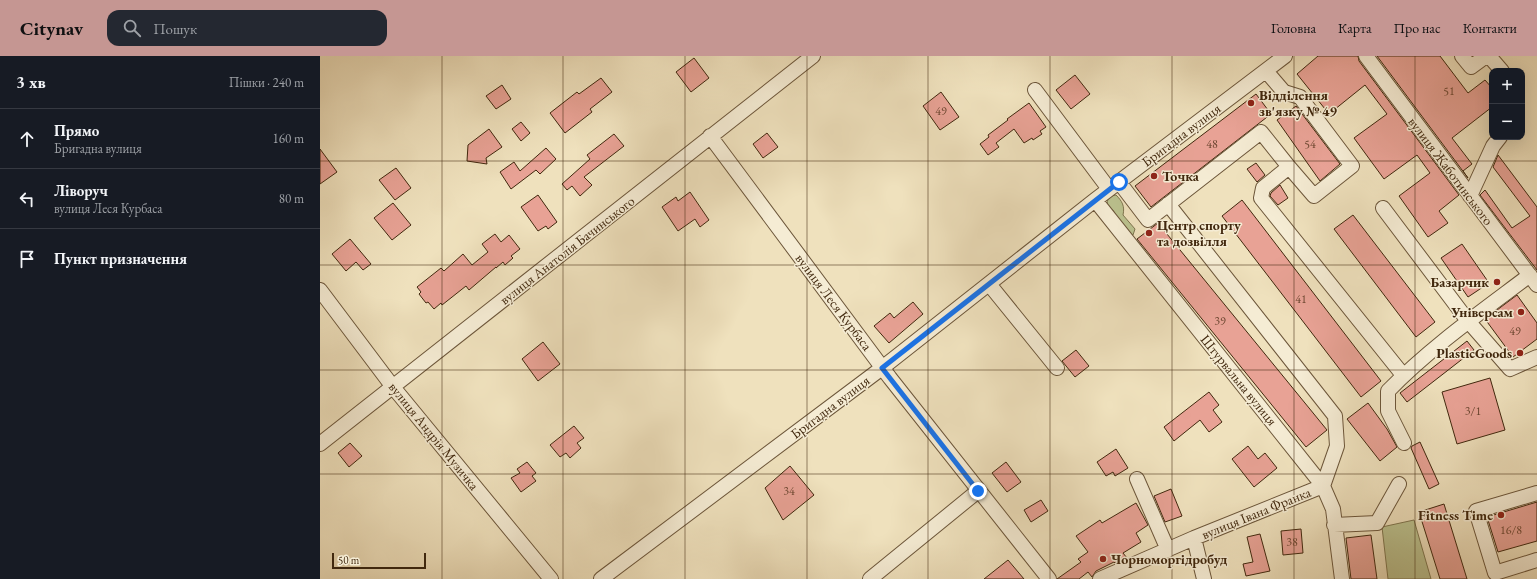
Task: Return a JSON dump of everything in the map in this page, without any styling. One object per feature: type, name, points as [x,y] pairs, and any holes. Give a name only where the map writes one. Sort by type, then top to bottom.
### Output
[{"type":"street","name":"вулиця Анатолія Бачинського","points":[[320,444],[813,56]]},
{"type":"street","name":"Бригадна вулиця","points":[[601,579],[882,368],[1095,200],[1285,56]]},
{"type":"street","name":"вулиця Жаботинського","points":[[1366,56],[1533,280]]},
{"type":"street","points":[[1462,56],[1471,67],[1487,56],[1499,68]]},
{"type":"street","points":[[1035,90],[1114,186],[1148,220],[1261,132],[1314,196],[1352,166],[1300,97],[1284,92],[1266,71]]},
{"type":"street","name":"вулиця Леся Курбаса","points":[[710,136],[882,368],[1049,579]]},
{"type":"street","points":[[1470,196],[1493,146],[1498,140]]},
{"type":"street","points":[[1289,167],[1263,188],[1261,198],[1403,375]]},
{"type":"street","name":"Штурвальна вулиця","points":[[1095,200],[1323,486],[1333,509],[1342,579]]},
{"type":"street","points":[[1168,204],[1335,416],[1337,446],[1323,486]]},
{"type":"street","points":[[1383,208],[1468,320],[1510,369],[1537,357]]},
{"type":"street","points":[[1404,443],[1388,411],[1388,391],[1403,375],[1468,320],[1533,280]]},
{"type":"street","points":[[989,284],[1057,368]]},
{"type":"street","name":"вулиця Андрія Музичка","points":[[320,290],[393,387],[551,579]]},
{"type":"street","points":[[1137,479],[1168,550]]},
{"type":"street","points":[[1334,525],[1377,523],[1399,484]]},
{"type":"street","name":"вулиця Івана Франка","points":[[1100,579],[1194,538],[1323,486]]},
{"type":"street","points":[[870,579],[978,491]]},
{"type":"street","points":[[1537,493],[1476,511],[1495,573],[1537,560]]},
{"type":"street","points":[[1194,538],[1204,579]]},
{"type":"green space","points":[[1116,195],[1120,199],[1124,209],[1123,215],[1135,229],[1133,235],[1126,236],[1113,210],[1108,209],[1107,204],[1109,198]]},
{"type":"green space","points":[[1414,520],[1431,579],[1388,579],[1382,527]]},
{"type":"building","points":[[1318,56],[1358,56],[1359,61],[1459,195],[1439,211],[1448,223],[1428,237],[1399,196],[1430,173],[1417,155],[1384,179],[1354,138],[1387,114],[1365,85],[1329,114],[1297,74]]},
{"type":"building","points":[[1377,56],[1440,56],[1468,93],[1485,80],[1489,85],[1489,109],[1452,138],[1472,164],[1463,171],[1468,178]]},
{"type":"building","points":[[694,58],[709,78],[691,92],[676,72]]},
{"type":"building","points":[[1075,75],[1090,94],[1071,109],[1056,90]]},
{"type":"building","points":[[601,78],[612,92],[590,109],[592,112],[565,133],[550,113],[577,92],[579,94]]},
{"type":"building","points":[[502,85],[511,99],[496,109],[486,96]]},
{"type":"building","points":[[941,92],[959,117],[940,130],[923,106]]},
{"type":"building","points":[[1256,94],[1271,114],[1151,207],[1135,186]]},
{"type":"building","points":[[1029,103],[1046,127],[1040,131],[1042,134],[1033,140],[1032,138],[1024,143],[1014,129],[996,143],[999,147],[988,155],[980,144],[989,137],[988,135],[1008,120],[1007,119]]},
{"type":"building","points":[[1296,106],[1340,164],[1320,181],[1277,120]]},
{"type":"building","points":[[521,122],[530,133],[521,141],[512,129]]},
{"type":"building","points":[[489,129],[502,147],[486,158],[487,164],[467,161],[468,145]]},
{"type":"building","points":[[767,133],[778,147],[763,158],[753,144]]},
{"type":"building","points":[[614,134],[624,146],[584,177],[592,185],[580,196],[572,186],[567,190],[562,184],[590,159],[587,155]]},
{"type":"building","points":[[546,148],[556,159],[540,174],[536,170],[511,189],[500,172],[514,162],[520,171]]},
{"type":"building","points":[[320,149],[337,172],[320,184]]},
{"type":"building","points":[[1498,155],[1537,207],[1537,270],[1480,195],[1485,190],[1512,228],[1530,216],[1493,167]]},
{"type":"building","points":[[1256,163],[1265,175],[1257,182],[1247,169]]},
{"type":"building","points":[[396,168],[411,188],[395,200],[379,180]]},
{"type":"building","points":[[1280,185],[1288,198],[1278,205],[1270,196],[1271,193]]},
{"type":"building","points":[[690,192],[709,220],[700,227],[695,219],[678,231],[662,207],[676,197],[678,201]]},
{"type":"building","points":[[538,195],[557,222],[548,229],[546,226],[538,231],[521,207]]},
{"type":"building","points":[[1242,200],[1381,381],[1361,397],[1222,216]]},
{"type":"building","points":[[393,203],[411,225],[392,240],[374,218]]},
{"type":"building","points":[[1353,215],[1435,322],[1416,337],[1334,229]]},
{"type":"building","points":[[1158,223],[1327,430],[1306,447],[1137,239]]},
{"type":"building","points":[[495,234],[501,242],[509,235],[520,249],[511,256],[513,258],[505,265],[503,262],[496,267],[469,290],[466,286],[442,305],[441,303],[434,309],[428,302],[426,303],[419,294],[421,292],[417,287],[441,268],[444,271],[463,254],[472,265],[488,252],[482,244]]},
{"type":"building","points":[[350,239],[371,264],[363,270],[356,262],[346,271],[332,254]]},
{"type":"building","points":[[1462,244],[1489,283],[1468,297],[1441,258]]},
{"type":"building","points":[[1517,295],[1537,323],[1537,339],[1513,357],[1485,319]]},
{"type":"building","points":[[913,302],[923,314],[889,343],[874,326],[890,313],[894,318]]},
{"type":"building","points":[[1467,341],[1474,350],[1407,402],[1400,393]]},
{"type":"building","points":[[543,342],[560,364],[538,381],[522,359]]},
{"type":"building","points":[[1076,350],[1089,366],[1075,377],[1062,361]]},
{"type":"building","points":[[1490,378],[1505,430],[1457,444],[1442,392]]},
{"type":"building","points":[[1209,392],[1219,405],[1213,410],[1222,422],[1209,432],[1200,420],[1174,441],[1164,427]]},
{"type":"building","points":[[1368,403],[1387,429],[1397,447],[1380,461],[1347,419]]},
{"type":"building","points":[[574,426],[584,438],[577,443],[581,448],[570,458],[566,453],[560,457],[550,445]]},
{"type":"building","points":[[1420,442],[1439,484],[1429,489],[1411,448]]},
{"type":"building","points":[[350,443],[362,456],[349,467],[338,453]]},
{"type":"building","points":[[1248,446],[1258,459],[1265,453],[1277,468],[1254,487],[1232,459]]},
{"type":"building","points":[[1116,449],[1128,468],[1115,476],[1113,472],[1106,476],[1097,462]]},
{"type":"building","points":[[527,462],[536,473],[532,476],[536,481],[521,492],[511,478],[520,473],[517,469]]},
{"type":"building","points":[[1006,462],[1021,482],[1007,492],[992,473]]},
{"type":"building","points":[[790,466],[814,495],[783,520],[765,488]]},
{"type":"building","points":[[1171,489],[1182,516],[1165,522],[1154,496]]},
{"type":"building","points":[[1041,500],[1048,511],[1031,522],[1024,510]]},
{"type":"building","points":[[1537,502],[1537,541],[1498,552],[1487,517]]},
{"type":"building","points":[[1136,503],[1148,525],[1136,533],[1141,542],[1123,553],[1127,558],[1115,563],[1114,562],[1096,571],[1092,577],[1088,572],[1079,579],[1057,579],[1081,562],[1078,559],[1088,552],[1076,536],[1100,520],[1102,523]]},
{"type":"building","points":[[1444,504],[1467,579],[1440,579],[1419,512]]},
{"type":"building","points":[[1301,529],[1303,553],[1283,555],[1281,531]]},
{"type":"building","points":[[1260,534],[1270,571],[1246,576],[1243,564],[1253,562],[1247,537]]},
{"type":"building","points":[[1371,535],[1377,579],[1351,579],[1346,538]]},
{"type":"building","points":[[1008,560],[1024,579],[984,579]]},
{"type":"place","name":"Відділення зв'язку № 49","points":[[1251,103]]},
{"type":"place","name":"Точка","points":[[1154,176]]},
{"type":"place","name":"Центр спорту та дозвілля","points":[[1149,233]]},
{"type":"place","name":"Базарчик","points":[[1497,282]]},
{"type":"place","name":"Універсам","points":[[1521,312]]},
{"type":"place","name":"PlasticGoods","points":[[1520,353]]},
{"type":"place","name":"Fitness Time","points":[[1501,515]]},
{"type":"place","name":"Чорноморгідробуд","points":[[1103,559]]},
{"type":"route","points":[[978,491],[882,368],[1119,182]]}]
